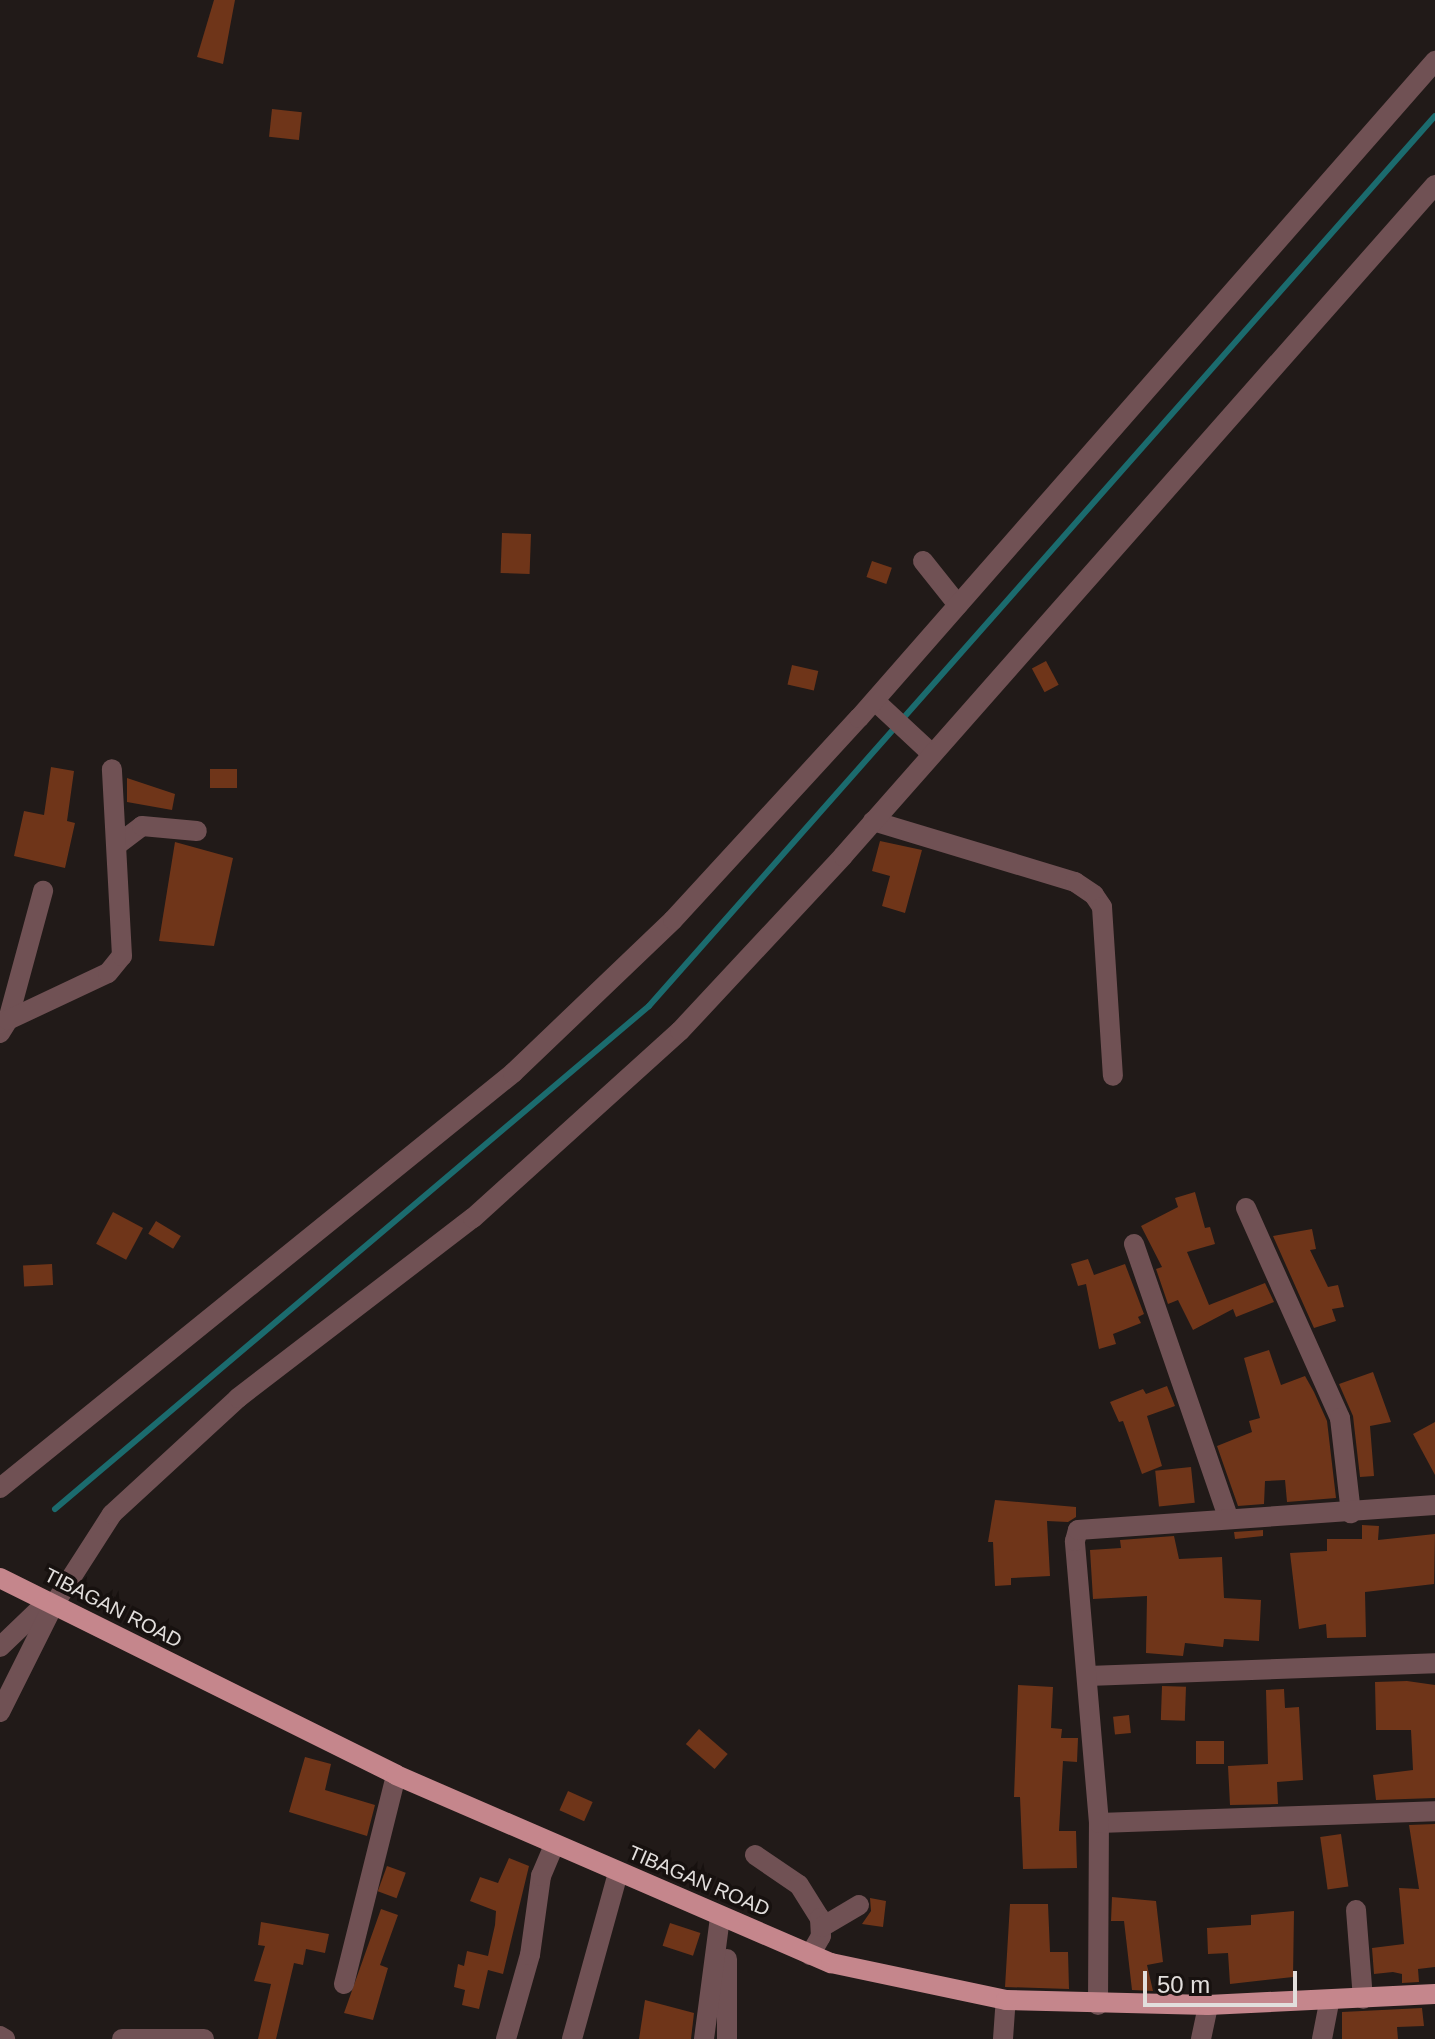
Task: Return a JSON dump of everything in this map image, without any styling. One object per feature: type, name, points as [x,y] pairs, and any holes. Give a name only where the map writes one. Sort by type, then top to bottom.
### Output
[{"type":"main road","name":"TIBAGAN ROAD","points":[[0,1578],[396,1775],[810,1955],[918,1984],[1006,2000],[1098,2005],[1208,2005],[1329,2002],[1435,1994]]},
{"type":"street","points":[[0,1488],[513,1073],[673,920],[880,705],[958,605],[1435,61]]},
{"type":"street","points":[[0,1712],[50,1605],[112,1514],[238,1398],[473,1218],[680,1031],[873,821],[927,749],[1435,185]]},
{"type":"street","points":[[923,561],[958,605]]},
{"type":"street","points":[[880,705],[927,749]]},
{"type":"street","points":[[4,1026],[108,973],[122,956],[112,769]]},
{"type":"street","points":[[873,821],[1075,882],[1094,895],[1102,907],[1113,1076]]},
{"type":"street","points":[[117,845],[142,826],[197,831]]},
{"type":"street","points":[[4,1026],[43,891]]},
{"type":"street","points":[[1246,1208],[1340,1418],[1351,1513]]},
{"type":"street","points":[[1134,1244],[1151,1318],[1228,1517]]},
{"type":"street","points":[[1098,2005],[1099,1823],[1078,1530],[1228,1517],[1351,1513],[1435,1505]]},
{"type":"street","points":[[0,1647],[50,1605]]},
{"type":"street","points":[[1088,1676],[1435,1663]]},
{"type":"street","points":[[344,1984],[396,1775]]},
{"type":"street","points":[[1099,1823],[1435,1811]]},
{"type":"street","points":[[506,2039],[530,1955],[541,1876],[554,1845]]},
{"type":"street","points":[[755,1855],[799,1885],[822,1927]]},
{"type":"street","points":[[572,2039],[618,1873]]},
{"type":"street","points":[[810,1955],[822,1927],[859,1905]]},
{"type":"street","points":[[1356,1910],[1363,1999]]},
{"type":"street","points":[[704,2039],[727,1921]]},
{"type":"street","points":[[727,1921],[727,2039]]},
{"type":"street","points":[[1003,2039],[1006,2000]]},
{"type":"street","points":[[1322,2039],[1329,2002]]},
{"type":"street","points":[[1201,2039],[1208,2005]]},
{"type":"street","points":[[0,2036],[5,2039]]},
{"type":"street","points":[[122,2039],[204,2039]]},
{"type":"building","points":[[214,0],[235,0],[223,64],[197,57]]},
{"type":"building","points":[[272,109],[302,112],[299,140],[269,137]]},
{"type":"building","points":[[502,533],[531,534],[530,574],[501,573]]},
{"type":"building","points":[[872,561],[892,568],[886,584],[866,577]]},
{"type":"building","points":[[1046,661],[1059,685],[1045,692],[1032,669]]},
{"type":"building","points":[[792,665],[818,671],[814,691],[788,684]]},
{"type":"building","points":[[51,767],[74,771],[67,821],[75,823],[65,868],[14,856],[24,811],[44,815]]},
{"type":"building","points":[[210,769],[237,769],[237,788],[210,788]]},
{"type":"building","points":[[127,778],[175,794],[172,810],[127,802]]},
{"type":"building","points":[[880,841],[922,850],[905,913],[882,906],[890,876],[872,871]]},
{"type":"building","points":[[175,842],[233,858],[214,946],[159,941]]},
{"type":"building","points":[[1195,1192],[1205,1228],[1210,1227],[1215,1244],[1187,1252],[1209,1305],[1265,1283],[1274,1302],[1236,1317],[1233,1309],[1193,1330],[1178,1300],[1168,1304],[1156,1269],[1162,1267],[1141,1226],[1178,1207],[1175,1198]]},
{"type":"building","points":[[113,1212],[143,1228],[126,1260],[96,1244]]},
{"type":"building","points":[[156,1221],[181,1236],[173,1249],[148,1234]]},
{"type":"building","points":[[1312,1229],[1316,1249],[1310,1250],[1328,1287],[1338,1285],[1344,1307],[1332,1309],[1336,1321],[1314,1328],[1273,1236]]},
{"type":"building","points":[[1088,1259],[1094,1275],[1125,1264],[1144,1314],[1138,1317],[1141,1323],[1113,1334],[1116,1344],[1099,1349],[1086,1284],[1078,1286],[1071,1264]]},
{"type":"building","points":[[52,1264],[53,1285],[24,1286],[23,1266]]},
{"type":"building","points":[[1269,1350],[1281,1385],[1305,1376],[1314,1392],[1327,1421],[1336,1498],[1287,1502],[1285,1480],[1265,1481],[1264,1504],[1238,1506],[1217,1446],[1252,1432],[1249,1421],[1260,1418],[1244,1358]]},
{"type":"building","points":[[1373,1372],[1391,1422],[1370,1426],[1374,1476],[1360,1477],[1353,1416],[1339,1384]]},
{"type":"building","points":[[1167,1386],[1175,1406],[1147,1416],[1162,1466],[1142,1474],[1123,1421],[1119,1422],[1110,1402],[1143,1389],[1146,1394]]},
{"type":"building","points":[[1435,1422],[1435,1475],[1413,1434]]},
{"type":"building","points":[[1191,1467],[1195,1503],[1159,1507],[1155,1471]]},
{"type":"building","points":[[995,1500],[1076,1507],[1076,1517],[1068,1522],[1047,1521],[1050,1576],[1011,1578],[1011,1585],[995,1586],[993,1542],[988,1542]]},
{"type":"building","points":[[1362,1525],[1379,1526],[1378,1540],[1435,1534],[1434,1584],[1365,1592],[1366,1637],[1327,1638],[1326,1624],[1299,1629],[1290,1553],[1327,1551],[1327,1539],[1362,1539]]},
{"type":"building","points":[[1263,1530],[1263,1536],[1235,1539],[1234,1532]]},
{"type":"building","points":[[1174,1536],[1179,1559],[1222,1557],[1224,1598],[1261,1600],[1259,1641],[1224,1639],[1223,1647],[1185,1643],[1183,1656],[1146,1653],[1147,1596],[1093,1599],[1090,1550],[1121,1548],[1120,1540]]},
{"type":"building","points":[[1407,1681],[1435,1685],[1435,1798],[1376,1800],[1373,1775],[1413,1770],[1411,1730],[1376,1730],[1375,1682]]},
{"type":"building","points":[[1018,1685],[1053,1687],[1051,1728],[1062,1729],[1061,1738],[1078,1738],[1077,1762],[1063,1761],[1059,1831],[1076,1831],[1077,1868],[1023,1869],[1020,1797],[1014,1797]]},
{"type":"building","points":[[1162,1686],[1186,1687],[1185,1721],[1161,1720]]},
{"type":"building","points":[[1284,1689],[1285,1708],[1299,1707],[1303,1780],[1277,1782],[1278,1804],[1230,1805],[1228,1766],[1268,1764],[1266,1690]]},
{"type":"building","points":[[1129,1715],[1131,1733],[1115,1735],[1113,1717]]},
{"type":"building","points":[[699,1729],[728,1754],[715,1769],[686,1744]]},
{"type":"building","points":[[1196,1741],[1224,1741],[1224,1764],[1196,1764]]},
{"type":"building","points":[[305,1757],[331,1764],[325,1790],[375,1805],[367,1836],[289,1812]]},
{"type":"building","points":[[568,1791],[593,1802],[584,1821],[559,1810]]},
{"type":"building","points":[[1435,1824],[1435,1967],[1418,1969],[1419,1982],[1402,1983],[1402,1974],[1374,1974],[1372,1948],[1404,1944],[1399,1888],[1419,1889],[1409,1825]]},
{"type":"building","points":[[1341,1834],[1348,1886],[1328,1889],[1320,1837]]},
{"type":"building","points":[[509,1858],[529,1866],[503,1974],[488,1970],[479,2009],[462,2005],[465,1990],[454,1987],[458,1964],[464,1966],[467,1951],[488,1956],[495,1925],[496,1911],[470,1901],[480,1877],[498,1883]]},
{"type":"building","points":[[387,1866],[406,1873],[397,1898],[378,1891]]},
{"type":"building","points":[[1112,1897],[1156,1901],[1163,1962],[1147,1965],[1153,1991],[1132,1990],[1124,1921],[1111,1921]]},
{"type":"building","points":[[870,1898],[886,1901],[883,1927],[862,1924],[871,1911]]},
{"type":"building","points":[[1010,1904],[1048,1904],[1050,1952],[1068,1952],[1069,1989],[1005,1987]]},
{"type":"building","points":[[381,1909],[398,1915],[380,1965],[388,1968],[373,2020],[344,2013]]},
{"type":"building","points":[[1294,1911],[1293,1977],[1230,1984],[1228,1953],[1208,1954],[1207,1928],[1251,1925],[1251,1915]]},
{"type":"building","points":[[261,1922],[329,1934],[325,1953],[306,1949],[303,1965],[294,1963],[276,2039],[258,2039],[271,1984],[254,1981],[265,1946],[258,1945]]},
{"type":"building","points":[[670,1923],[700,1933],[693,1956],[663,1946]]},
{"type":"building","points":[[645,2000],[694,2013],[691,2039],[639,2039]]},
{"type":"building","points":[[1422,2008],[1424,2026],[1397,2027],[1398,2039],[1342,2039],[1342,2012]]},
{"type":"waterway","points":[[55,1509],[649,1006],[1435,116]]}]
